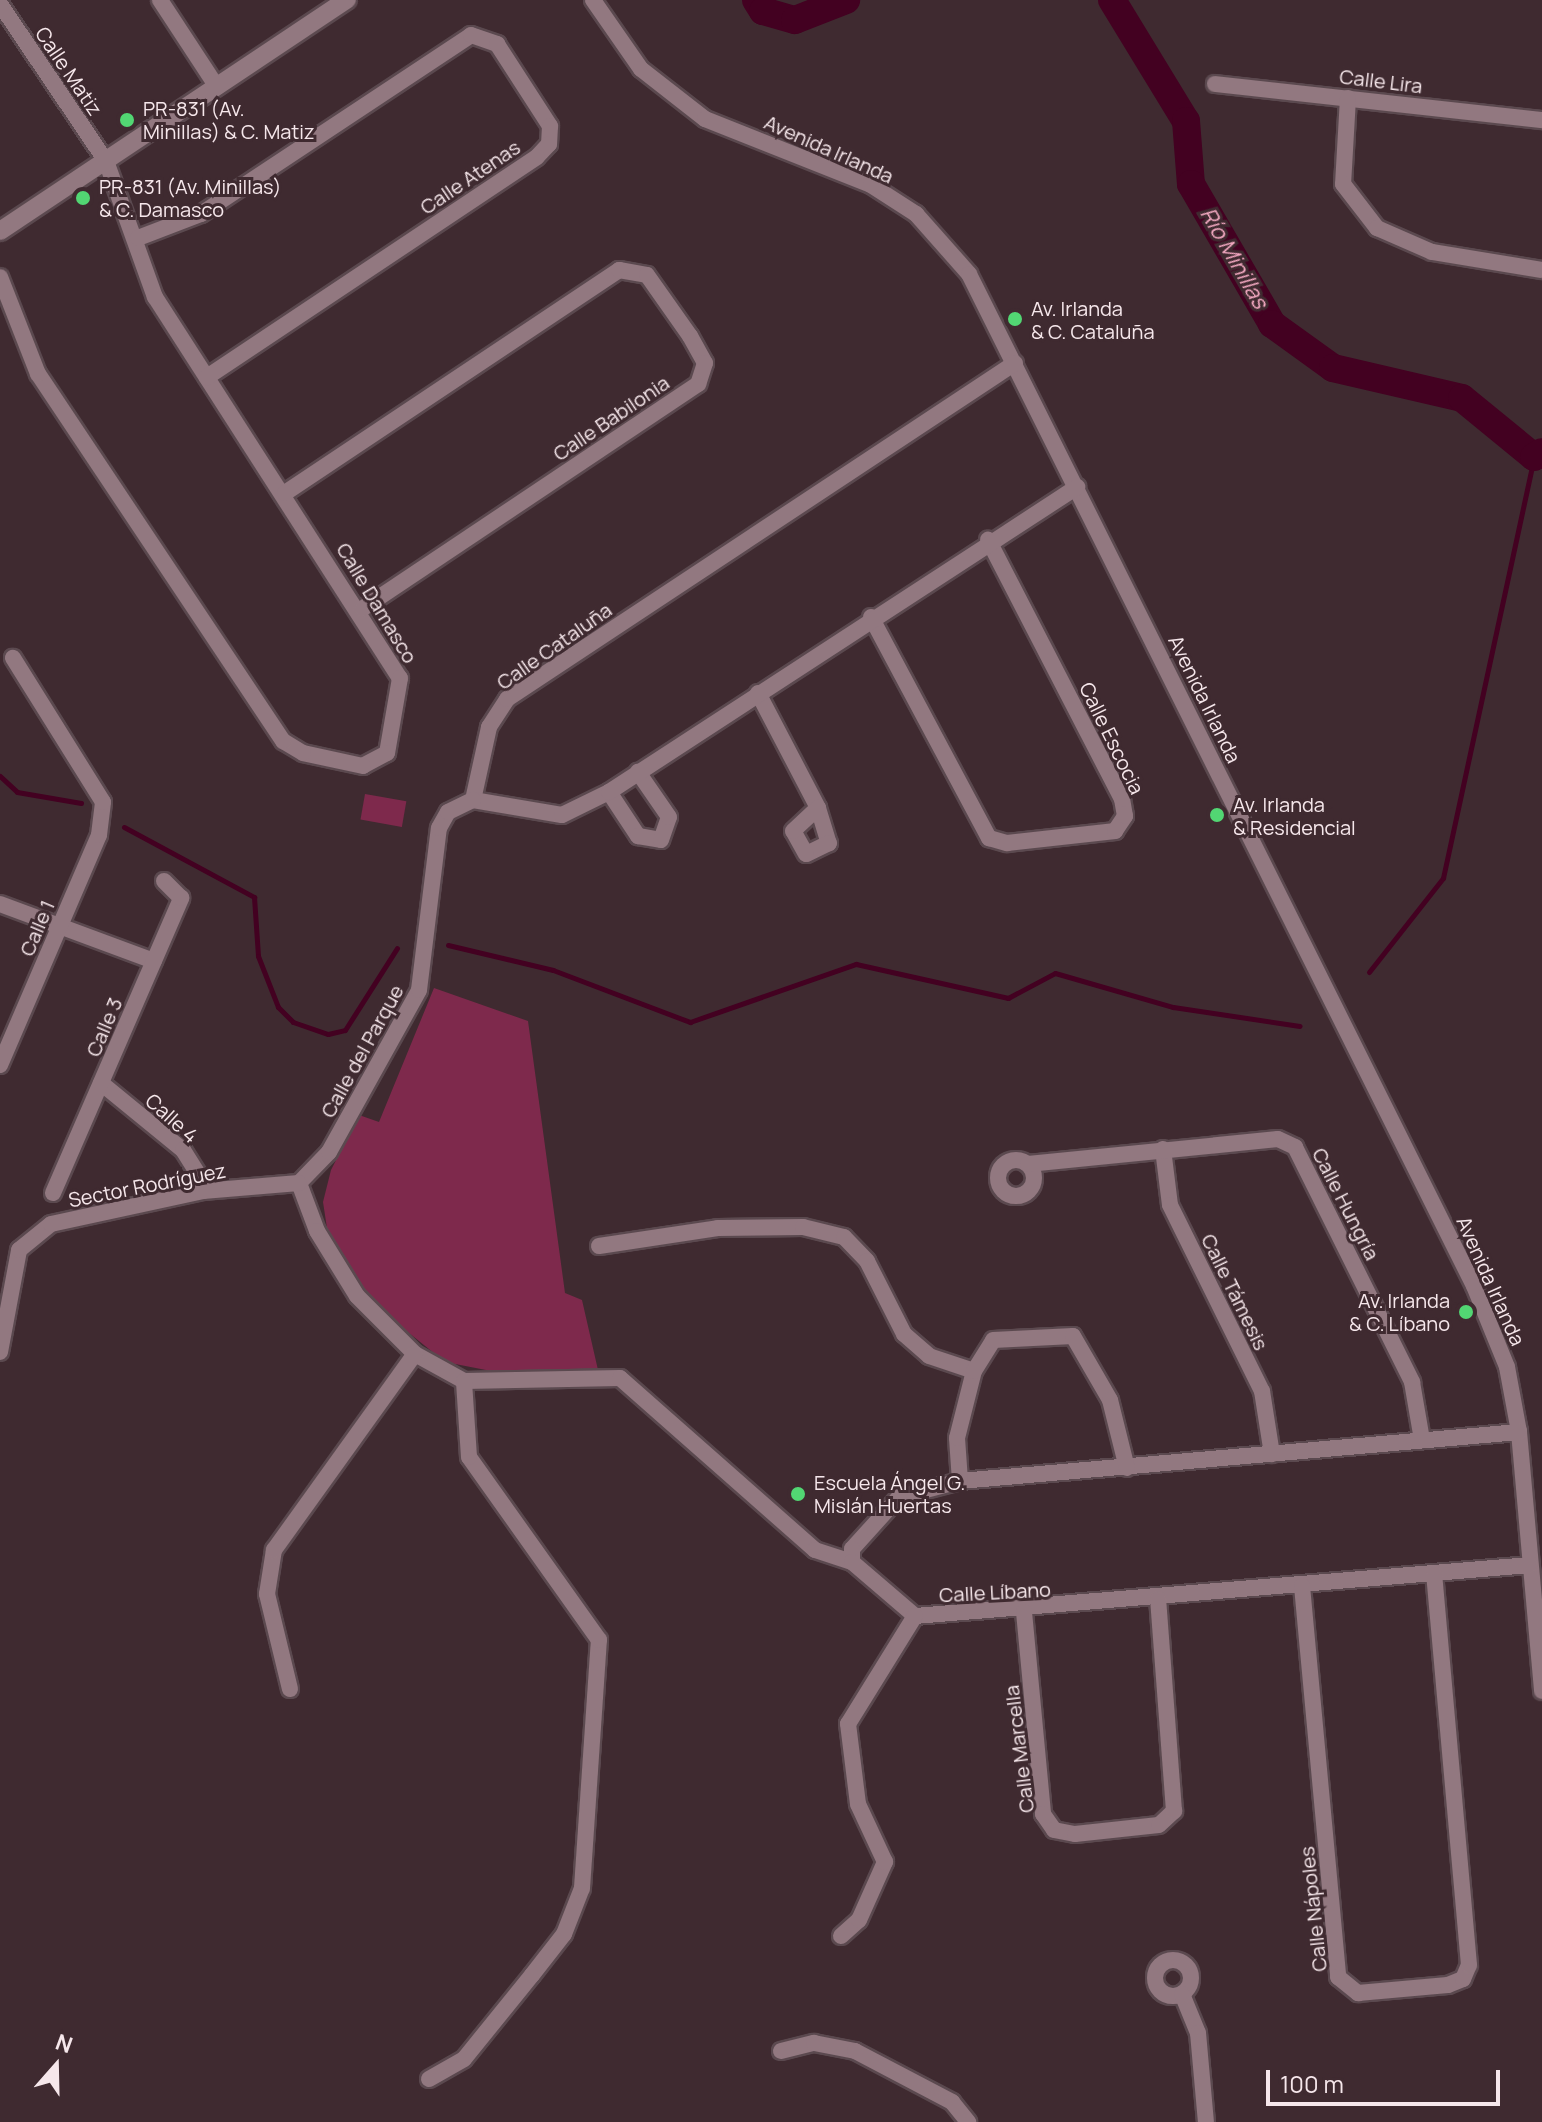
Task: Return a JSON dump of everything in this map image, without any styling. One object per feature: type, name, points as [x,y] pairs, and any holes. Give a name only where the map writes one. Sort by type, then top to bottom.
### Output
[{"type":"street","points":[[160,0],[217,87]]},
{"type":"street","points":[[0,231],[347,0]]},
{"type":"street","name":"Avenida Irlanda","points":[[593,0],[641,69],[705,119],[871,185],[916,214],[969,274],[1474,1286],[1507,1367],[1519,1432],[1542,1691]]},
{"type":"street","name":"Calle Matiz","points":[[0,4],[106,161]]},
{"type":"street","name":"Calle Atenas","points":[[138,238],[201,214],[471,35],[497,44],[550,126],[549,144],[537,157],[207,377]]},
{"type":"street","name":"Calle Lira","points":[[1215,84],[1542,120]]},
{"type":"street","points":[[1348,98],[1343,184],[1377,228],[1432,252],[1542,270]]},
{"type":"street","name":"Calle Damasco","points":[[0,277],[38,374],[283,741],[303,753],[363,766],[387,753],[400,678],[362,609],[155,297],[138,238],[106,161]]},
{"type":"street","name":"Calle Babilonia","points":[[285,493],[619,270],[647,275],[690,336],[705,363],[698,384],[362,609]]},
{"type":"street","name":"Calle Cataluña","points":[[473,800],[489,727],[507,699],[1015,363]]},
{"type":"street","points":[[473,800],[562,815],[609,792],[988,539],[1077,487]]},
{"type":"street","name":"Calle Escocia","points":[[871,617],[989,838],[1007,843],[1115,831],[1125,816],[1122,799],[988,539]]},
{"type":"street","name":"Calle 1","points":[[2,1055],[92,851],[103,802],[13,658]]},
{"type":"street","points":[[758,693],[818,808]]},
{"type":"street","points":[[609,792],[638,836],[661,840],[669,817],[638,772]]},
{"type":"street","name":"Calle del Parque","points":[[299,1183],[329,1152],[419,990],[439,828],[448,812],[473,800]]},
{"type":"street","name":"Calle 3","points":[[53,1193],[181,898],[164,881]]},
{"type":"street","points":[[0,904],[154,961]]},
{"type":"street","name":"Calle 4","points":[[101,1083],[183,1150],[208,1190]]},
{"type":"street","name":"Calle Hungría","points":[[1028,1164],[1278,1139],[1295,1147],[1412,1382],[1422,1440]]},
{"type":"street","name":"Calle Támesis","points":[[1163,1149],[1170,1205],[1262,1391],[1272,1454]]},
{"type":"street","points":[[299,1183],[317,1231],[357,1296],[415,1354],[464,1381],[620,1378],[815,1550],[852,1562],[852,1549],[899,1497],[960,1481],[1519,1432]]},
{"type":"street","name":"Sector Rodríguez","points":[[0,1352],[19,1250],[51,1224],[208,1190],[299,1183]]},
{"type":"street","points":[[599,1246],[718,1228],[803,1227],[844,1237],[867,1261],[904,1334],[929,1356],[974,1371]]},
{"type":"street","points":[[960,1481],[957,1438],[974,1371],[993,1340],[1073,1336],[1110,1400],[1127,1468]]},
{"type":"street","points":[[290,1689],[267,1594],[274,1550],[415,1354]]},
{"type":"street","points":[[429,2079],[464,2059],[532,1975],[564,1934],[582,1888],[599,1640],[469,1457],[464,1381]]},
{"type":"street","name":"Calle Líbano","points":[[852,1562],[915,1616],[1024,1612],[1530,1565]]},
{"type":"street","name":"Calle Nápoles","points":[[1302,1586],[1338,1977],[1358,1993],[1418,1988],[1463,1979],[1469,1965],[1434,1574]]},
{"type":"street","name":"Calle Marcella","points":[[1024,1612],[1043,1814],[1054,1830],[1075,1834],[1159,1825],[1174,1811],[1158,1600]]},
{"type":"street","points":[[841,1936],[859,1920],[885,1862],[858,1804],[848,1724],[915,1616]]},
{"type":"street","points":[[1182,1994],[1198,2033],[1206,2122]]},
{"type":"street","points":[[781,2051],[814,2043],[855,2051],[952,2102],[968,2122]]},
{"type":"shaded area","points":[[365,794],[406,801],[402,827],[360,820]]},
{"type":"shaded area","points":[[434,988],[528,1021],[565,1293],[582,1300],[598,1370],[491,1371],[445,1362],[373,1304],[327,1228],[323,1202],[331,1170],[359,1115],[379,1122]]},
{"type":"waterway","name":"Río Minillas","points":[[756,0],[763,11],[795,20],[846,0]]},
{"type":"waterway","name":"Río Minillas","points":[[1112,0],[1186,121],[1191,184],[1272,324],[1333,368],[1462,398],[1534,457],[1542,452]]},
{"type":"waterway","points":[[1369,972],[1443,878],[1534,457]]},
{"type":"waterway","points":[[0,776],[17,792],[81,803]]},
{"type":"waterway","points":[[124,827],[254,897],[258,956],[278,1007],[293,1022],[328,1034],[345,1030],[397,948]]},
{"type":"waterway","points":[[448,945],[553,970],[690,1022],[856,964],[1008,998],[1055,973],[1173,1007],[1300,1026]]},
{"type":"place","name":"PR-831 (Av. Minillas) & C. Matiz","points":[[127,120]]},
{"type":"place","name":"PR-831 (Av. Minillas) & C. Damasco","points":[[83,198]]},
{"type":"place","name":"Av. Irlanda & C. Cataluña","points":[[1015,319]]},
{"type":"place","name":"Av. Irlanda & Residencial","points":[[1217,815]]},
{"type":"place","name":"Av. Irlanda & C. Líbano","points":[[1466,1312]]},
{"type":"place","name":"Escuela Ángel G. Mislán Huertas","points":[[798,1494]]}]
